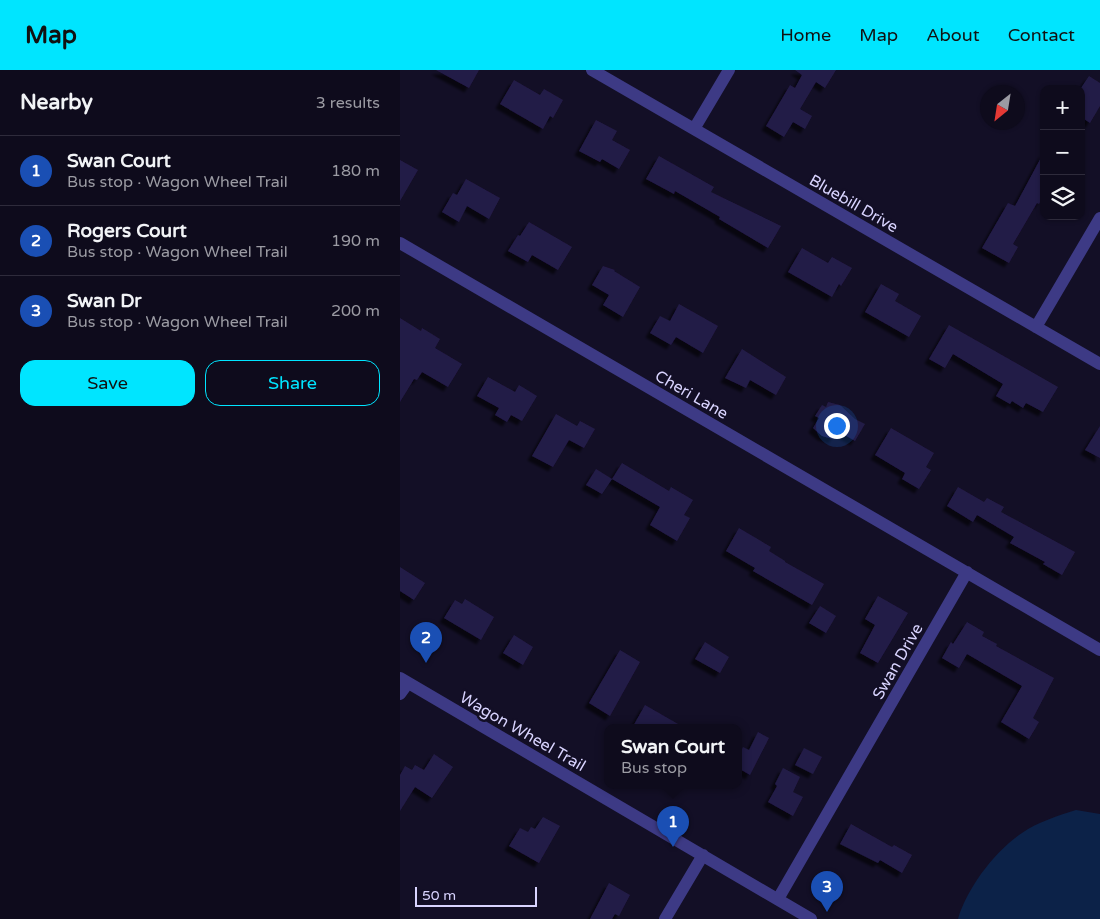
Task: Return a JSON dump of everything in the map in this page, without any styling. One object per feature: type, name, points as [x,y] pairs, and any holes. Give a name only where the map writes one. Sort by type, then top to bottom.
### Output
[{"type":"street","name":"Bluebill Drive","points":[[592,70],[1100,364]]},
{"type":"street","points":[[694,129],[729,70]]},
{"type":"street","points":[[1036,327],[1100,218]]},
{"type":"street","name":"Cheri Lane","points":[[400,243],[967,572]]},
{"type":"street","points":[[967,572],[1100,650]]},
{"type":"street","name":"Swan Drive","points":[[778,899],[967,572]]},
{"type":"street","points":[[400,694],[404,680]]},
{"type":"street","name":"Wagon Wheel Trail","points":[[404,680],[811,919]]},
{"type":"street","points":[[665,919],[703,855]]},
{"type":"water","points":[[1076,810],[1100,814],[1100,919],[958,919],[962,907],[975,883],[1002,850],[1022,833],[1055,817]]},
{"type":"building","points":[[436,70],[479,70],[469,88]]},
{"type":"building","points":[[795,70],[836,70],[825,88],[816,82],[800,109],[812,116],[805,129],[793,122],[784,137],[766,126],[790,85],[795,88],[802,75]]},
{"type":"building","points":[[1089,76],[1100,83],[1100,106],[1090,123],[1085,120],[1085,85],[1083,85]]},
{"type":"building","points":[[514,80],[540,95],[544,89],[563,100],[553,118],[550,116],[543,129],[500,104]]},
{"type":"building","points":[[596,120],[617,131],[612,140],[630,150],[619,169],[602,159],[600,162],[579,151]]},
{"type":"building","points":[[659,156],[714,187],[711,192],[781,226],[768,248],[675,191],[674,194],[646,179]]},
{"type":"building","points":[[1040,159],[1040,202],[1037,203],[1013,244],[1018,247],[1009,263],[982,248],[1008,203],[1015,206]]},
{"type":"building","points":[[400,160],[418,170],[400,201]]},
{"type":"building","points":[[466,179],[500,198],[489,219],[467,206],[459,222],[442,212],[453,193],[457,195]]},
{"type":"building","points":[[529,222],[572,247],[558,270],[532,255],[528,262],[508,251]]},
{"type":"building","points":[[802,248],[828,263],[832,257],[852,268],[841,286],[839,284],[832,297],[788,272]]},
{"type":"building","points":[[603,266],[615,270],[640,287],[623,317],[603,305],[609,295],[592,285]]},
{"type":"building","points":[[881,284],[899,294],[895,301],[921,316],[909,337],[865,312]]},
{"type":"building","points":[[679,304],[718,326],[703,353],[676,337],[671,345],[650,333],[660,316],[670,321]]},
{"type":"building","points":[[400,318],[421,331],[422,328],[440,339],[435,348],[462,364],[448,387],[422,372],[417,380],[414,379],[400,402]]},
{"type":"building","points":[[949,325],[1058,387],[1043,412],[1026,403],[1023,408],[1012,401],[1010,404],[996,396],[1003,384],[953,354],[945,368],[929,359]]},
{"type":"building","points":[[742,349],[786,377],[776,395],[750,380],[746,388],[725,378]]},
{"type":"building","points":[[488,377],[515,392],[519,385],[537,396],[522,421],[511,415],[507,422],[495,415],[499,408],[477,396]]},
{"type":"building","points":[[828,402],[840,405],[855,419],[865,424],[855,441],[838,431],[833,439],[822,436],[813,428],[819,418],[815,416],[822,405],[826,407]]},
{"type":"building","points":[[556,414],[577,426],[580,421],[595,429],[584,448],[569,440],[553,467],[532,456]]},
{"type":"building","points":[[1100,426],[1100,458],[1085,450]]},
{"type":"building","points":[[891,428],[934,453],[926,467],[931,470],[919,489],[902,479],[905,473],[875,455]]},
{"type":"building","points":[[622,463],[669,491],[671,487],[693,500],[684,515],[690,518],[677,541],[650,525],[660,507],[612,479]]},
{"type":"building","points":[[596,469],[612,479],[602,494],[586,485]]},
{"type":"building","points":[[958,487],[984,502],[987,498],[1004,507],[1001,512],[1075,552],[1062,575],[1043,564],[1045,562],[1010,543],[1014,537],[977,515],[973,522],[947,506]]},
{"type":"building","points":[[739,528],[771,547],[769,551],[785,562],[824,584],[812,605],[753,571],[755,568],[726,551]]},
{"type":"building","points":[[400,567],[425,583],[414,600],[400,591]]},
{"type":"building","points":[[878,596],[908,613],[878,663],[860,653],[875,625],[865,619]]},
{"type":"building","points":[[465,599],[494,617],[481,640],[444,618],[455,600],[462,604]]},
{"type":"building","points":[[820,606],[836,616],[826,633],[809,623]]},
{"type":"building","points":[[967,622],[984,632],[982,636],[997,644],[996,646],[1054,678],[1033,718],[1039,722],[1029,739],[1001,722],[1022,686],[967,654],[959,668],[942,658],[951,642],[953,644]]},
{"type":"building","points":[[514,635],[533,647],[523,665],[503,653]]},
{"type":"building","points":[[705,642],[729,657],[720,673],[695,659]]},
{"type":"building","points":[[620,650],[640,662],[610,716],[589,703]]},
{"type":"building","points":[[645,705],[678,724],[634,724]]},
{"type":"building","points":[[758,732],[769,738],[750,775],[742,770],[742,749],[743,747],[749,750]]},
{"type":"building","points":[[804,748],[822,757],[813,774],[795,765]]},
{"type":"building","points":[[434,754],[453,767],[432,798],[415,787],[400,811],[400,775],[405,766],[412,770],[415,765],[424,770]]},
{"type":"building","points":[[783,768],[800,777],[793,792],[803,797],[793,816],[768,802],[777,786],[775,784]]},
{"type":"building","points":[[543,817],[560,826],[539,863],[509,846],[520,828],[528,832],[531,827],[535,829]]},
{"type":"building","points":[[851,824],[892,847],[894,845],[912,855],[902,873],[880,860],[878,863],[840,844]]},
{"type":"building","points":[[609,883],[630,895],[619,916],[615,914],[612,919],[590,919]]},
{"type":"place","name":"Rogers Court","points":[[426,663]]},
{"type":"place","name":"Swan Court","points":[[673,847]]},
{"type":"place","name":"Swan Dr","points":[[827,912]]}]
